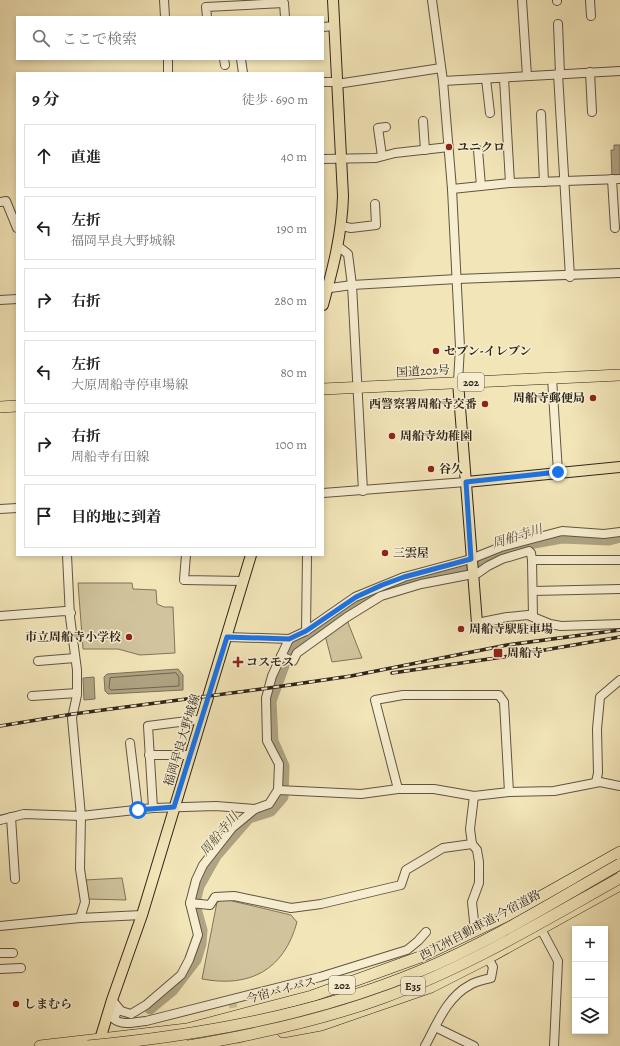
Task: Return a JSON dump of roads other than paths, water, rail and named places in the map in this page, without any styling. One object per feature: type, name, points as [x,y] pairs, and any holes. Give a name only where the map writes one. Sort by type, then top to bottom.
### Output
[{"type":"highway","name":"国道202号","points":[[324,389],[620,375]]},
{"type":"highway","points":[[0,407],[16,406]]},
{"type":"highway","name":"今宿バイパス","points":[[40,1046],[99,1043],[187,1028],[312,996],[420,957],[528,904],[620,852]]},
{"type":"highway","name":"西九州自動車道;今宿道路","points":[[88,1046],[142,1041],[230,1028],[269,1019],[379,988],[421,971],[467,949],[620,864]]},
{"type":"highway","name":"西九州自動車道;今宿道路","points":[[188,1046],[272,1030],[335,1014],[382,998],[472,959],[620,878]]},
{"type":"highway","name":"202","points":[[210,1046],[321,1025],[431,987],[488,958],[620,885]]},
{"type":"main road","points":[[325,289],[338,247],[342,226],[343,196],[333,0]]},
{"type":"main road","points":[[458,382],[477,623]]},
{"type":"main road","points":[[466,482],[620,467]]},
{"type":"main road","name":"福岡早良大野城線","points":[[99,1043],[112,1000],[142,915],[251,556]]},
{"type":"street","points":[[164,0],[165,16]]},
{"type":"street","points":[[432,0],[443,81],[452,189],[458,279],[460,347],[458,382]]},
{"type":"street","points":[[522,0],[527,76]]},
{"type":"street","points":[[590,0],[591,16]]},
{"type":"street","points":[[207,16],[206,7],[284,3],[285,16]]},
{"type":"street","points":[[558,24],[564,182],[570,276]]},
{"type":"street","points":[[324,27],[334,26]]},
{"type":"street","points":[[168,60],[168,72]]},
{"type":"street","points":[[241,60],[242,72]]},
{"type":"street","points":[[324,82],[337,83],[441,68]]},
{"type":"street","points":[[443,81],[620,71]]},
{"type":"street","points":[[590,72],[592,112]]},
{"type":"street","points":[[504,78],[510,184]]},
{"type":"street","points":[[486,79],[490,113]]},
{"type":"street","points":[[541,114],[544,182]]},
{"type":"street","points":[[423,121],[425,150]]},
{"type":"street","points":[[382,156],[378,128],[386,127]]},
{"type":"street","points":[[324,159],[382,156],[449,147]]},
{"type":"street","points":[[478,150],[481,186]]},
{"type":"street","points":[[452,189],[510,184],[616,179],[615,228]]},
{"type":"street","points":[[0,202],[6,201],[16,226]]},
{"type":"street","points":[[342,226],[351,228],[376,225],[375,204]]},
{"type":"street","points":[[8,207],[16,206]]},
{"type":"street","points":[[338,247],[348,254],[352,285],[363,491]]},
{"type":"street","points":[[325,289],[352,285],[458,279],[620,274]]},
{"type":"street","points":[[0,300],[16,299]]},
{"type":"street","points":[[552,378],[558,472]]},
{"type":"street","points":[[324,493],[466,482]]},
{"type":"street","points":[[0,508],[16,508]]},
{"type":"street","points":[[227,637],[289,639],[306,631],[356,597],[404,577],[471,561],[501,547],[562,531],[604,534],[620,532]]},
{"type":"street","points":[[285,658],[293,661],[297,653],[347,617],[381,596],[421,584],[478,573],[497,561],[529,551],[531,553],[532,560],[533,617]]},
{"type":"street","points":[[66,556],[77,693],[72,718],[81,816],[80,869],[85,902],[80,918]]},
{"type":"street","points":[[186,556],[184,580],[243,580]]},
{"type":"street","points":[[306,631],[307,556]]},
{"type":"street","points":[[532,560],[620,560]]},
{"type":"street","points":[[533,591],[620,589]]},
{"type":"street","points":[[0,616],[65,611],[71,612]]},
{"type":"street","points":[[477,623],[507,617],[528,615],[550,624],[561,626],[620,624]]},
{"type":"street","points":[[0,820],[24,814],[81,816],[153,808],[216,806],[254,809],[270,804],[278,790],[280,770],[268,741],[266,698],[272,676],[285,658],[289,639]]},
{"type":"street","points":[[38,661],[75,658]]},
{"type":"street","points":[[596,782],[598,773],[600,696],[620,680]]},
{"type":"street","points":[[32,696],[77,693]]},
{"type":"street","points":[[398,789],[375,700],[403,695],[499,695],[504,702],[509,792]]},
{"type":"street","points":[[153,808],[148,726],[195,720],[201,721]]},
{"type":"street","points":[[130,743],[138,810]]},
{"type":"street","points":[[149,755],[190,755]]},
{"type":"street","points":[[278,790],[361,794],[398,789],[434,790],[474,796],[509,792],[554,791],[596,782],[620,786]]},
{"type":"street","points":[[474,796],[470,829],[472,844],[477,850],[479,862],[479,883],[472,902],[475,931]]},
{"type":"street","points":[[112,1000],[121,1011],[131,1014],[146,1005],[180,975],[189,960],[198,935],[190,903],[196,880],[203,865],[232,828],[254,809]]},
{"type":"street","points":[[11,817],[15,878]]},
{"type":"street","points":[[190,903],[210,905],[215,897],[234,896],[291,908],[321,904],[401,886],[406,870],[443,848],[472,844]]},
{"type":"street","points":[[0,926],[80,918],[142,915]]},
{"type":"street","points":[[541,929],[558,961],[554,1046]]},
{"type":"street","points":[[121,1011],[117,1011],[115,1015],[114,1018],[117,1021],[124,1023],[146,1021],[320,977],[407,950],[426,932]]},
{"type":"street","points":[[0,953],[13,953]]},
{"type":"street","points":[[425,1046],[441,1015],[460,992],[474,983],[491,978],[493,967],[488,958]]},
{"type":"street","points":[[0,969],[21,968]]},
{"type":"street","points":[[436,1027],[474,1046]]},
{"type":"water","points":[[614,145],[620,145],[620,177],[612,178],[611,150],[614,150]]},
{"type":"water","points":[[178,669],[183,675],[183,690],[108,694],[105,691],[104,677],[107,674]]},
{"type":"water","points":[[94,677],[95,699],[84,700],[83,678]]},
{"type":"waterway","name":"周船寺川","points":[[150,1009],[173,990],[196,960],[201,944],[202,930],[196,909],[196,898],[199,886],[216,856],[249,818],[271,811],[283,797],[284,766],[273,741],[271,701],[290,649],[337,615],[384,590],[417,579],[465,569],[513,549],[534,543],[562,538],[609,540],[620,537]]},
{"type":"tunnel","points":[[232,1000],[241,1046]]},
{"type":"railway","points":[[0,726],[73,714],[351,676],[507,645],[620,630]]},
{"type":"railway","points":[[392,673],[510,656],[620,637]]},
{"type":"place","name":"ユニクロ","points":[[449,147]]},
{"type":"place","name":"セブン-イレブン","points":[[436,351]]},
{"type":"place","name":"周船寺郵便局","points":[[593,398]]},
{"type":"place","name":"西警察署周船寺交番","points":[[485,404]]},
{"type":"place","name":"周船寺幼稚園","points":[[392,436]]},
{"type":"place","name":"谷久","points":[[431,469]]},
{"type":"place","name":"三雲屋","points":[[385,553]]},
{"type":"place","name":"周船寺駅駐車場","points":[[461,629]]},
{"type":"place","name":"市立周船寺小学校","points":[[129,637]]},
{"type":"place","name":"周船寺","points":[[498,653]]},
{"type":"place","name":"コスモス","points":[[238,662]]},
{"type":"place","name":"しまむら","points":[[16,1004]]}]
